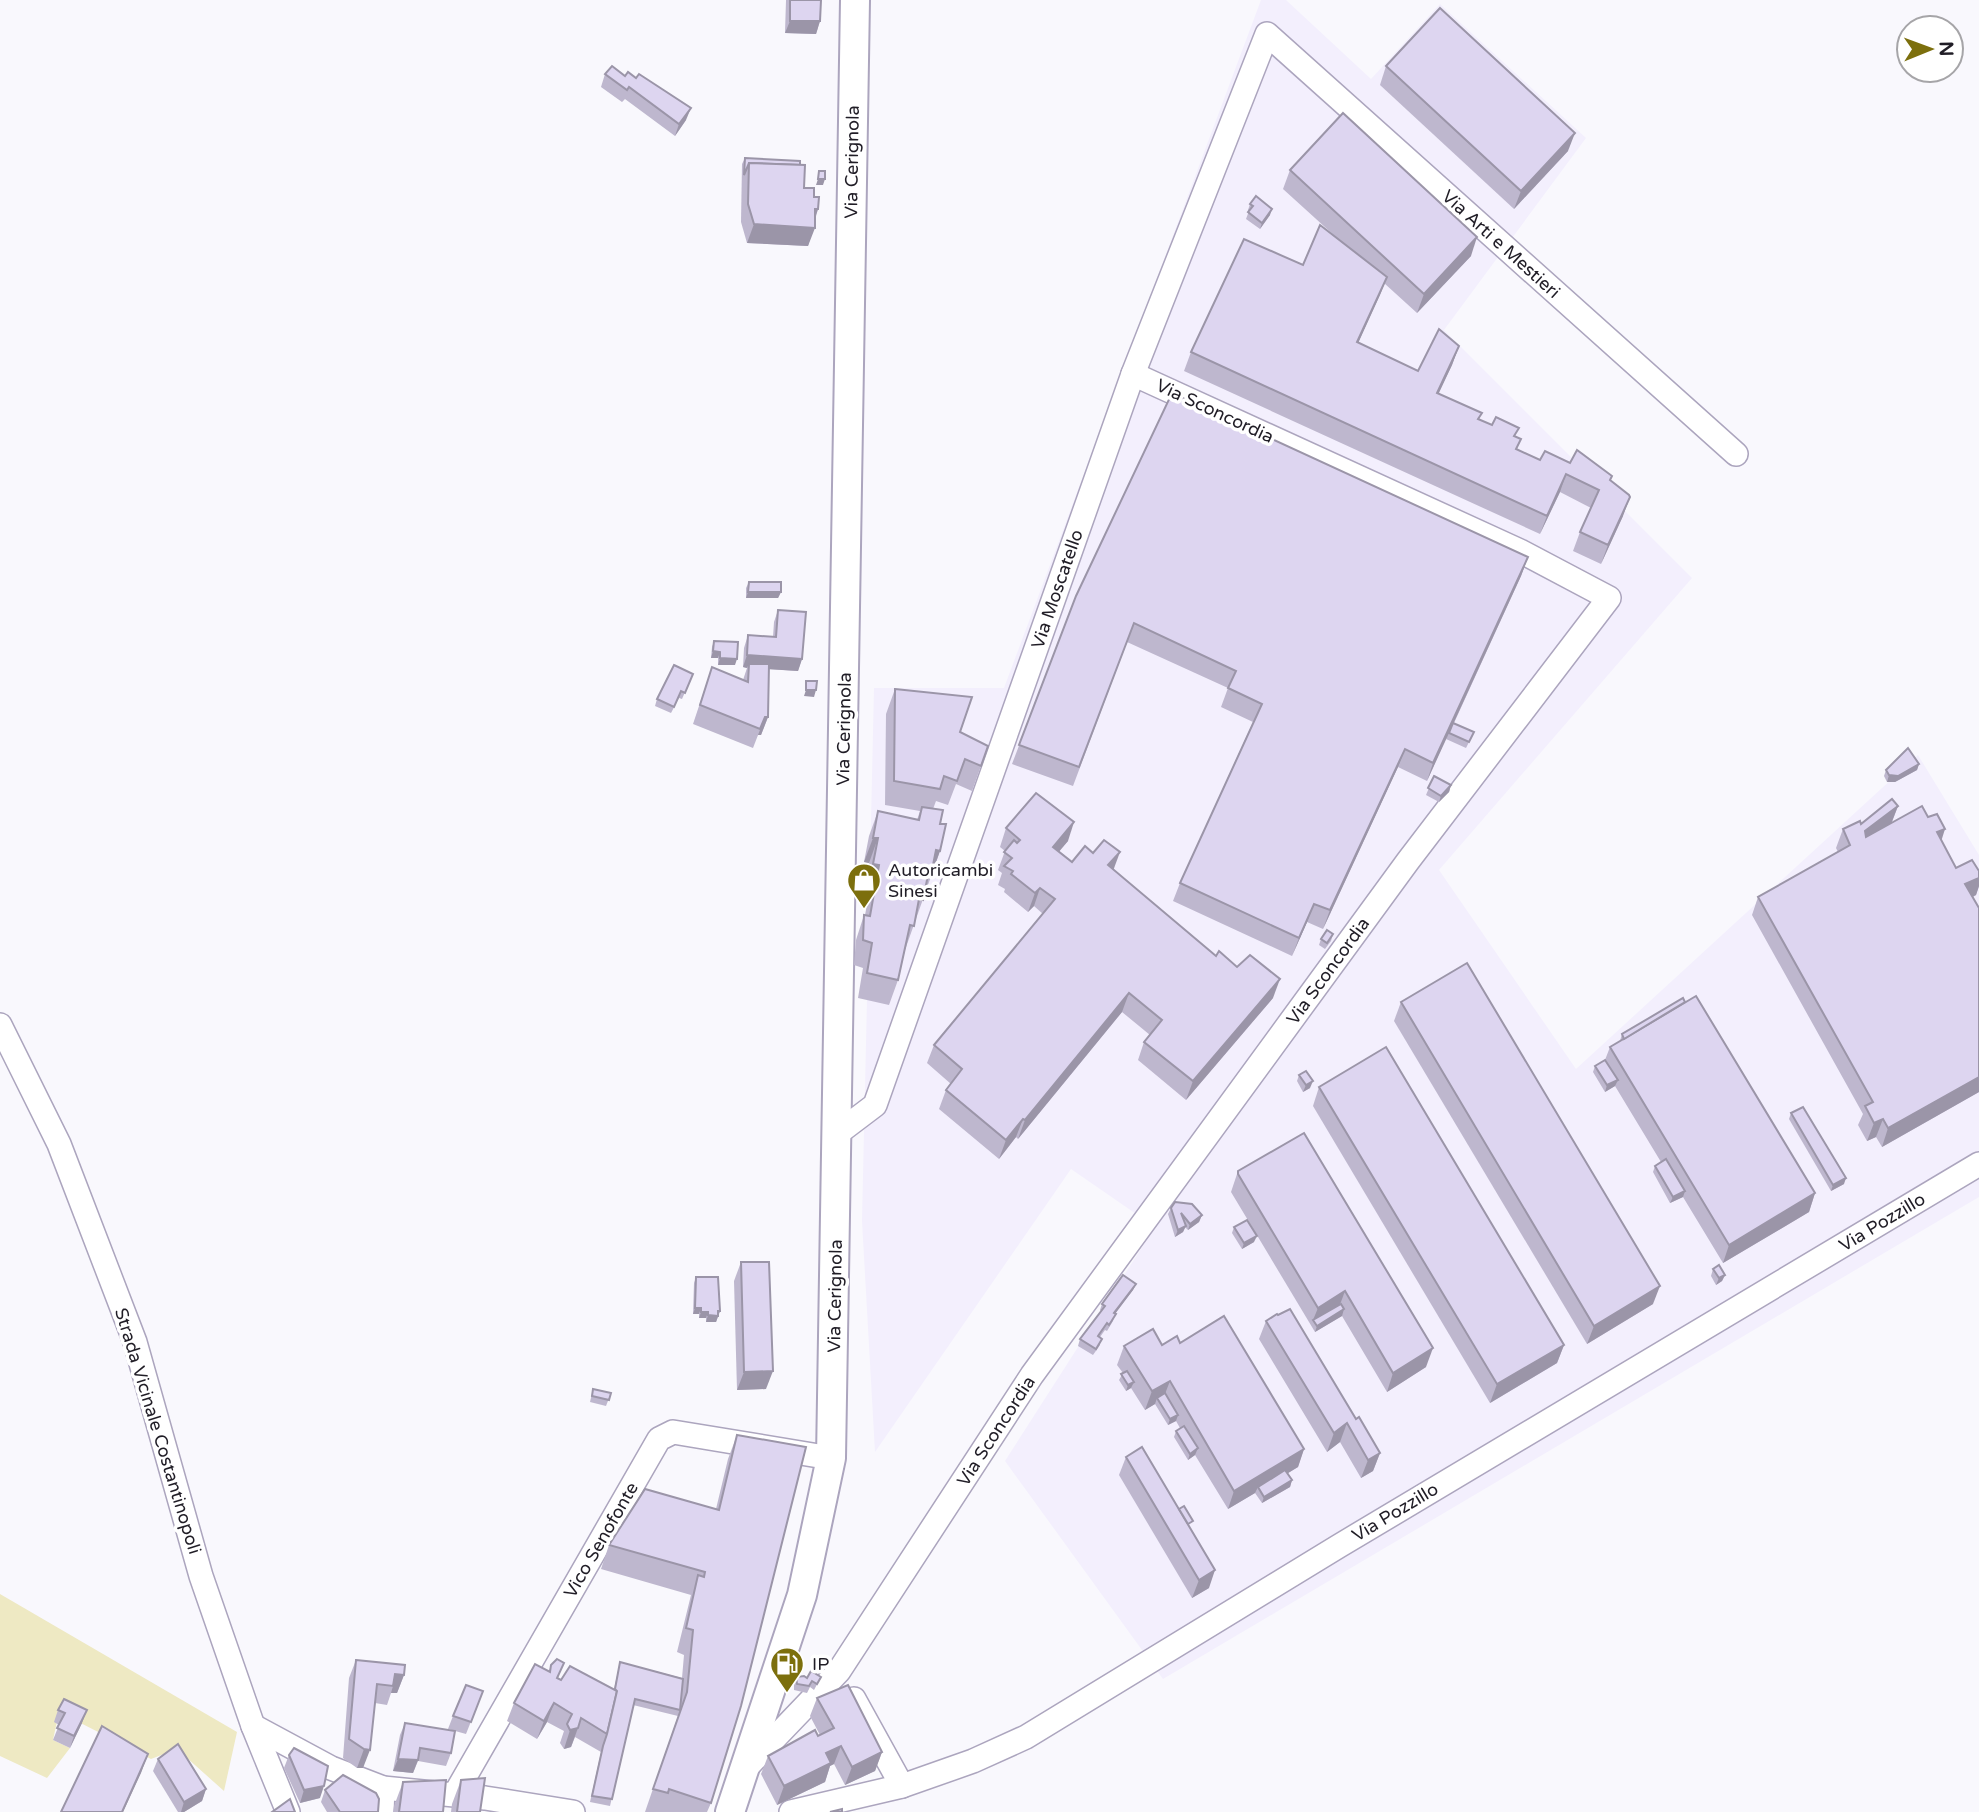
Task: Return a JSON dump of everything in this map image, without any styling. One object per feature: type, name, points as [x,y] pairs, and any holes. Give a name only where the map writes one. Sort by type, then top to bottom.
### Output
[{"type":"street","name":"Via Cerignola","points":[[730,1812],[802,1595],[831,1458],[855,0]]},
{"type":"street","name":"Via Moscatello","points":[[838,1133],[875,1105],[1133,374],[1267,34]]},
{"type":"street","name":"Via Arti e Mestieri","points":[[1267,34],[1735,454]]},
{"type":"street","name":"Via Sconcordia","points":[[743,1771],[839,1671],[1032,1375],[1408,861],[1609,598],[1520,551],[1133,374]]},
{"type":"street","name":"Strada Vicinale Costantinopoli","points":[[0,1026],[59,1144],[135,1342],[201,1576],[254,1726],[288,1812]]},
{"type":"street","name":"Via Pozzillo","points":[[791,1812],[901,1786],[973,1761],[1026,1737],[1339,1546],[1979,1164]]},
{"type":"street","name":"Vico Senofonte","points":[[448,1800],[659,1439],[673,1432],[831,1458]]},
{"type":"street","points":[[839,1671],[901,1786]]},
{"type":"street","points":[[254,1726],[331,1769],[383,1788],[484,1805],[573,1812]]},
{"type":"street","points":[[382,1812],[383,1788]]},
{"type":"shaded area","points":[[1261,0],[1286,0],[1371,79],[1440,4],[1586,138],[1444,330],[1692,578],[1439,870],[1576,1069],[1918,755],[1979,855],[1979,1197],[1163,1679],[1005,1461],[1155,1227],[1071,1169],[875,1452],[862,1221],[874,688],[1004,688]]},
{"type":"shaded area","points":[[0,1594],[237,1732],[224,1791],[177,1749],[151,1759],[59,1712],[53,1740],[70,1748],[47,1778],[0,1756]]},
{"type":"building","points":[[790,0],[821,0],[820,21],[790,21]]},
{"type":"building","points":[[1440,8],[1575,133],[1521,191],[1386,66]]},
{"type":"building","points":[[612,66],[625,76],[628,72],[636,78],[639,74],[691,108],[679,124],[629,87],[627,90],[605,74]]},
{"type":"building","points":[[1343,113],[1477,237],[1424,294],[1290,170]]},
{"type":"building","points":[[745,158],[800,161],[800,165],[749,163],[744,175]]},
{"type":"building","points":[[749,163],[805,165],[804,188],[814,188],[814,197],[819,197],[818,209],[815,209],[815,228],[754,224],[748,204]]},
{"type":"building","points":[[819,171],[825,171],[825,179],[818,179]]},
{"type":"building","points":[[1256,196],[1272,209],[1262,223],[1248,212]]},
{"type":"building","points":[[1320,225],[1387,277],[1357,342],[1418,371],[1439,329],[1459,346],[1437,393],[1482,413],[1478,419],[1492,425],[1496,417],[1519,428],[1514,436],[1521,439],[1516,449],[1540,460],[1545,451],[1570,463],[1577,450],[1612,476],[1610,480],[1629,495],[1608,545],[1580,532],[1599,490],[1566,474],[1547,516],[1191,352],[1244,239],[1303,265]]},
{"type":"building","points":[[1172,393],[1528,557],[1433,763],[1405,749],[1330,910],[1314,904],[1299,938],[1180,883],[1262,704],[1228,688],[1236,671],[1134,623],[1079,767],[1019,745],[1076,596]]},
{"type":"building","points":[[749,582],[781,582],[781,592],[748,592]]},
{"type":"building","points":[[778,610],[806,612],[802,659],[747,655],[748,635],[776,637]]},
{"type":"building","points":[[714,641],[738,642],[737,659],[720,658],[720,652],[713,651]]},
{"type":"building","points":[[749,664],[769,664],[768,717],[765,717],[760,729],[700,705],[712,667],[748,682]]},
{"type":"building","points":[[674,665],[693,674],[685,693],[681,691],[674,707],[657,699]]},
{"type":"building","points":[[806,681],[817,681],[816,690],[806,690]]},
{"type":"building","points":[[895,689],[972,697],[960,732],[988,746],[981,766],[965,759],[957,781],[944,776],[940,789],[894,781]]},
{"type":"building","points":[[1453,723],[1474,732],[1469,742],[1449,733]]},
{"type":"building","points":[[1908,748],[1919,764],[1898,776],[1889,775],[1886,770]]},
{"type":"building","points":[[1434,776],[1451,785],[1441,796],[1428,788]]},
{"type":"building","points":[[1036,793],[1074,822],[1053,847],[1072,862],[1085,846],[1093,853],[1104,840],[1120,852],[1108,865],[1216,956],[1219,951],[1237,967],[1250,955],[1280,979],[1193,1081],[1144,1042],[1162,1020],[1129,993],[1006,1140],[946,1090],[962,1069],[934,1045],[1055,899],[1040,888],[1035,893],[1011,874],[1013,871],[1004,866],[1012,858],[1004,852],[1014,840],[1017,843],[1020,840],[1006,828]]},
{"type":"building","points":[[1892,799],[1898,806],[1865,831],[1866,837],[1922,806],[1928,817],[1937,814],[1945,829],[1937,832],[1956,868],[1972,860],[1979,871],[1979,878],[1965,884],[1979,908],[1979,1077],[1888,1128],[1883,1119],[1874,1123],[1865,1106],[1873,1102],[1758,897],[1850,845],[1843,829],[1860,821],[1861,824]]},
{"type":"building","points":[[922,807],[943,810],[940,824],[946,824],[940,851],[936,850],[931,875],[928,875],[923,900],[919,899],[914,926],[910,925],[898,980],[867,973],[872,943],[863,940],[864,915],[870,916],[879,865],[873,864],[878,838],[873,838],[878,811],[919,820]]},
{"type":"building","points":[[1327,930],[1333,934],[1327,943],[1321,939]]},
{"type":"building","points":[[1467,963],[1660,1286],[1594,1326],[1401,1002]]},
{"type":"building","points":[[1696,996],[1815,1193],[1729,1245],[1610,1047]]},
{"type":"building","points":[[1683,998],[1685,1002],[1624,1039],[1622,1034]]},
{"type":"building","points":[[1386,1047],[1564,1345],[1497,1384],[1319,1087]]},
{"type":"building","points":[[1605,1060],[1618,1080],[1607,1085],[1595,1066]]},
{"type":"building","points":[[1306,1071],[1313,1081],[1306,1085],[1299,1075]]},
{"type":"building","points":[[1803,1107],[1846,1178],[1833,1185],[1791,1113]]},
{"type":"building","points":[[1304,1133],[1433,1348],[1393,1373],[1345,1291],[1318,1308],[1238,1174],[1238,1171]]},
{"type":"building","points":[[1666,1159],[1685,1191],[1673,1197],[1655,1166]]},
{"type":"building","points":[[1175,1202],[1192,1204],[1202,1215],[1190,1224],[1181,1213],[1186,1226],[1178,1230],[1171,1208]]},
{"type":"building","points":[[1247,1220],[1257,1236],[1244,1243],[1234,1227]]},
{"type":"building","points":[[741,1262],[769,1262],[773,1371],[744,1372]]},
{"type":"building","points":[[1719,1265],[1725,1275],[1719,1278],[1713,1269]]},
{"type":"building","points":[[1123,1275],[1136,1284],[1114,1313],[1116,1314],[1109,1325],[1107,1323],[1098,1336],[1102,1339],[1096,1349],[1080,1339],[1105,1306],[1102,1304]]},
{"type":"building","points":[[696,1277],[718,1277],[718,1316],[708,1315],[708,1312],[701,1312],[701,1308],[695,1308]]},
{"type":"building","points":[[1341,1304],[1344,1309],[1317,1326],[1313,1320]]},
{"type":"building","points":[[1290,1309],[1356,1419],[1359,1417],[1380,1453],[1368,1460],[1347,1423],[1334,1433],[1266,1321]]},
{"type":"building","points":[[1224,1316],[1304,1449],[1234,1491],[1170,1381],[1152,1391],[1124,1346],[1153,1329],[1162,1345],[1177,1336],[1180,1343]]},
{"type":"building","points":[[1127,1371],[1134,1382],[1128,1385],[1121,1374]]},
{"type":"building","points":[[593,1389],[611,1393],[609,1400],[592,1396]]},
{"type":"building","points":[[1165,1393],[1178,1415],[1170,1419],[1157,1398]]},
{"type":"building","points":[[1184,1426],[1198,1448],[1190,1454],[1176,1431]]},
{"type":"building","points":[[737,1435],[806,1447],[741,1706],[711,1803],[669,1789],[668,1793],[653,1789],[687,1692],[693,1630],[686,1628],[698,1575],[704,1577],[705,1572],[609,1545],[645,1489],[719,1510]]},
{"type":"building","points":[[1142,1447],[1215,1570],[1199,1580],[1126,1457]]},
{"type":"building","points":[[1285,1470],[1292,1480],[1264,1497],[1258,1487]]},
{"type":"building","points":[[1184,1506],[1193,1521],[1188,1524],[1179,1509]]},
{"type":"building","points":[[557,1659],[564,1663],[557,1678],[561,1680],[570,1666],[617,1691],[607,1734],[581,1718],[578,1728],[570,1730],[567,1724],[572,1714],[554,1703],[544,1721],[514,1703],[535,1664],[550,1672],[551,1665]]},
{"type":"building","points":[[356,1660],[405,1665],[404,1675],[395,1674],[393,1686],[377,1684],[370,1750],[349,1739]]},
{"type":"building","points":[[620,1662],[683,1679],[680,1710],[635,1699],[612,1799],[592,1796],[617,1691],[615,1689]]},
{"type":"building","points":[[811,1671],[821,1677],[817,1684],[812,1681],[809,1686],[797,1684],[796,1677],[807,1678]]},
{"type":"building","points":[[466,1685],[483,1691],[471,1722],[453,1716]]},
{"type":"building","points":[[848,1685],[882,1752],[852,1767],[841,1746],[826,1753],[831,1763],[784,1786],[768,1756],[815,1730],[818,1736],[834,1728],[817,1698]]},
{"type":"building","points":[[64,1699],[87,1710],[74,1736],[57,1728],[65,1713],[58,1710]]},
{"type":"building","points":[[405,1723],[455,1731],[451,1753],[420,1748],[418,1760],[398,1759]]},
{"type":"building","points":[[102,1726],[148,1754],[122,1812],[61,1812]]},
{"type":"building","points":[[178,1744],[206,1789],[184,1802],[158,1759]]},
{"type":"building","points":[[294,1748],[328,1766],[324,1786],[304,1790],[289,1755]]},
{"type":"building","points":[[343,1775],[376,1793],[379,1799],[378,1812],[340,1812],[325,1790]]},
{"type":"building","points":[[485,1778],[480,1812],[457,1812],[461,1780]]},
{"type":"building","points":[[446,1780],[443,1812],[399,1812],[403,1782]]},
{"type":"building","points":[[290,1799],[295,1812],[272,1812]]},
{"type":"place","name":"Autoricambi Sinesi","points":[[864,910]]},
{"type":"place","name":"IP","points":[[787,1694]]}]
